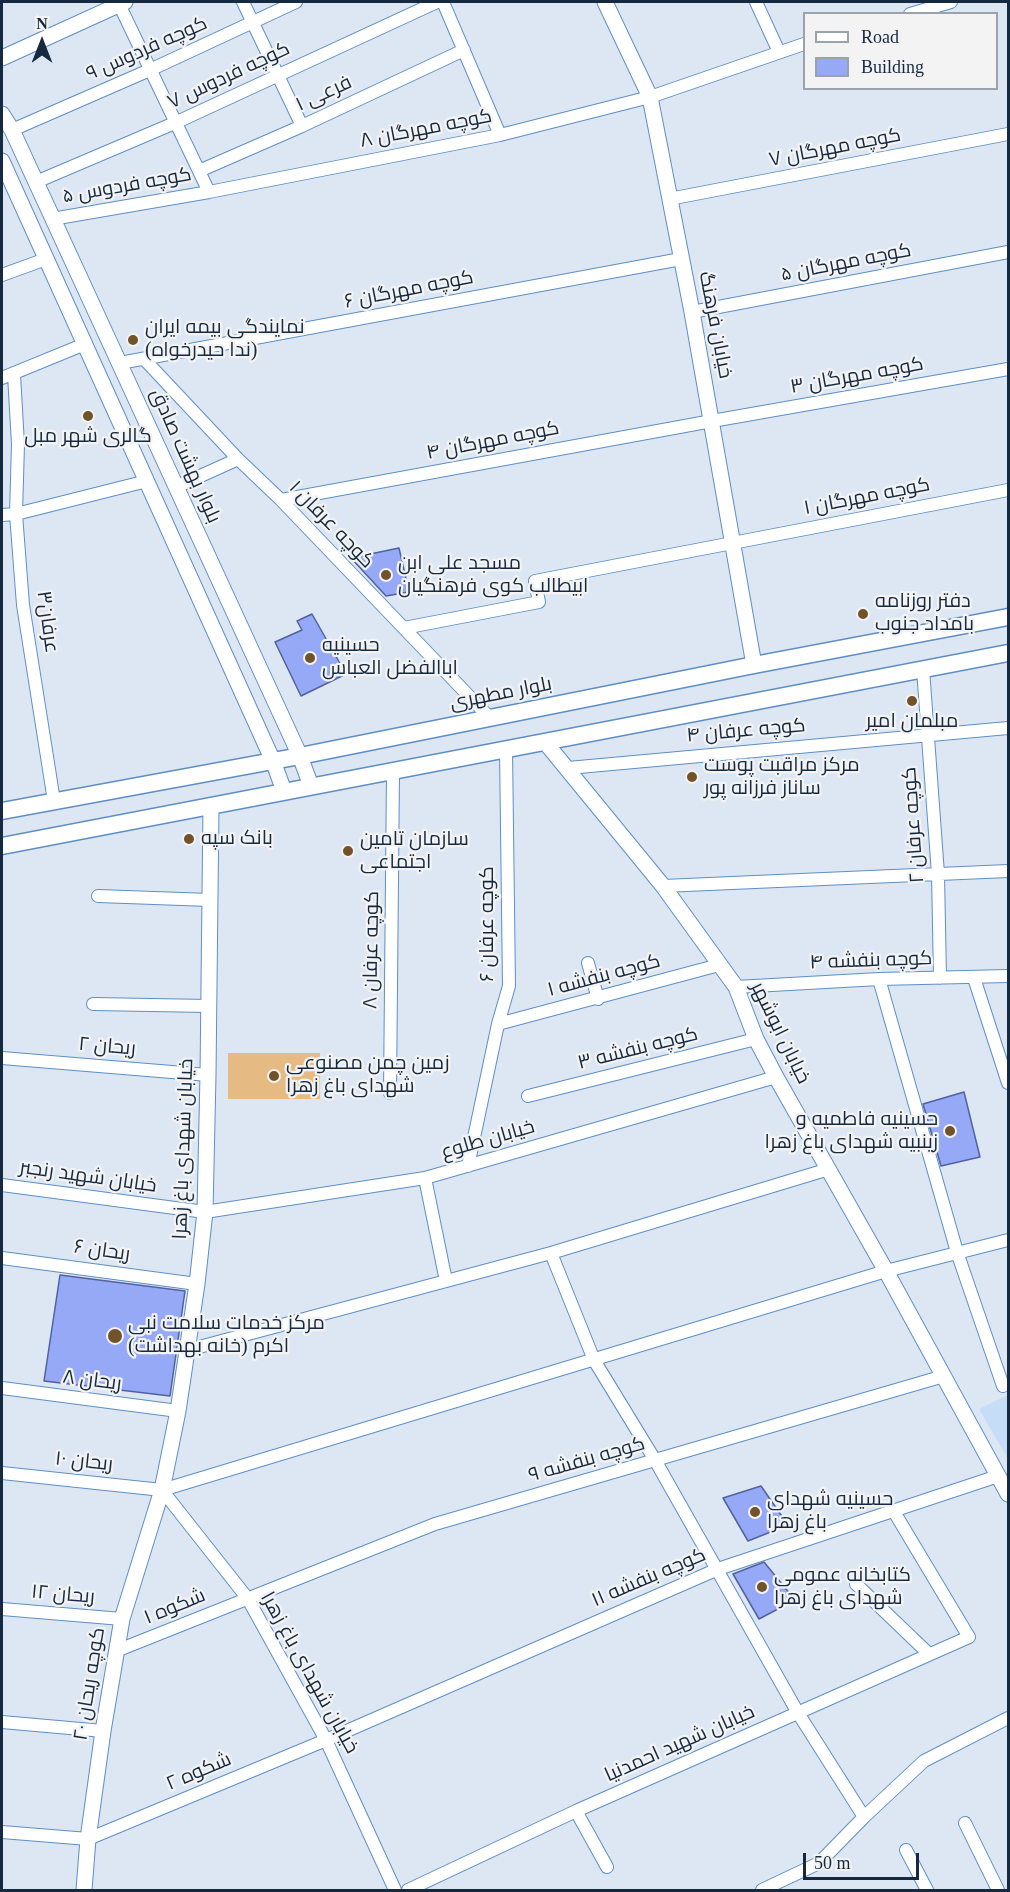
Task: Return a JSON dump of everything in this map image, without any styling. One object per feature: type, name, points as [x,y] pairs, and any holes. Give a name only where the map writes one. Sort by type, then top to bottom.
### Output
[{"type":"main road","name":"بلوار مطهری","points":[[2,811],[300,756],[1008,616]]},
{"type":"main road","points":[[2,846],[1008,653]]},
{"type":"street","points":[[2,57],[121,2],[209,192]]},
{"type":"street","points":[[243,2],[302,126]]},
{"type":"street","name":"کوچه فردوس ۹","points":[[12,130],[152,69],[296,2]]},
{"type":"street","name":"کوچه فردوس ۷","points":[[36,182],[177,122],[437,2]]},
{"type":"street","points":[[443,2],[500,135]]},
{"type":"street","name":"خیابان فرهنگ","points":[[605,2],[650,97],[712,420],[754,665]]},
{"type":"street","points":[[756,2],[779,52]]},
{"type":"street","points":[[917,12],[951,2]]},
{"type":"street","name":"کوچه مهرگان ۸","points":[[209,192],[500,135],[650,97],[803,44]]},
{"type":"street","name":"فرعی ۱","points":[[199,171],[302,126],[464,50]]},
{"type":"street","name":"بلوار بهشت صادق","points":[[2,114],[12,130],[120,363],[300,756],[311,786]]},
{"type":"street","name":"کوچه مهرگان ۷","points":[[669,199],[1008,134]]},
{"type":"street","points":[[2,161],[273,761],[284,791]]},
{"type":"street","name":"کوچه فردوس ۵","points":[[52,219],[209,192]]},
{"type":"street","name":"کوچه مهرگان ۵","points":[[692,312],[1008,252]]},
{"type":"street","points":[[2,275],[46,259]]},
{"type":"street","name":"کوچه مهرگان ۶","points":[[120,363],[681,259]]},
{"type":"street","points":[[8,376],[85,344]]},
{"type":"street","name":"کوچه عرفان ۱","points":[[144,359],[490,718]]},
{"type":"street","name":"کوچه مهرگان ۳","points":[[712,420],[1008,369]]},
{"type":"street","name":"عرفان۳","points":[[8,376],[18,444],[16,514],[23,605],[54,801]]},
{"type":"street","name":"کوچه مهرگان ۴","points":[[281,500],[712,420]]},
{"type":"street","points":[[176,487],[238,459]]},
{"type":"street","points":[[2,515],[16,514],[147,481]]},
{"type":"street","name":"کوچه مهرگان ۱","points":[[404,628],[539,602],[535,580],[1008,490]]},
{"type":"street","points":[[181,556],[203,547]]},
{"type":"street","name":"کوچه عرفان ۲","points":[[923,669],[938,874],[940,978]]},
{"type":"street","name":"کوچه عرفان ۴","points":[[568,768],[1008,728]]},
{"type":"street","name":"خیابان ابوشهر","points":[[545,742],[663,886],[736,987],[756,1040],[1008,1494]]},
{"type":"street","name":"کوچه عرفان ۶","points":[[468,1166],[508,986],[506,749]]},
{"type":"street","name":"کوچه عرفان ۸","points":[[390,1093],[393,771]]},
{"type":"street","name":"خیابان شهدای باغ‌ زهرا","points":[[162,1490],[188,1350],[205,1212],[211,806]]},
{"type":"street","points":[[663,886],[1008,871]]},
{"type":"street","points":[[98,896],[210,900]]},
{"type":"street","points":[[588,963],[598,999]]},
{"type":"street","name":"کوچه بنفشه ۱","points":[[498,1024],[719,965]]},
{"type":"street","name":"کوچه بنفشه ۴","points":[[736,987],[879,979],[1008,976]]},
{"type":"street","points":[[974,978],[1008,1083]]},
{"type":"street","points":[[879,979],[957,1252],[1003,1386]]},
{"type":"street","points":[[93,1004],[209,1006]]},
{"type":"street","name":"کوچه بنفشه ۳","points":[[528,1096],[756,1040]]},
{"type":"street","name":"ریحان ۲","points":[[2,1058],[208,1075]]},
{"type":"street","name":"خیابان طلوع","points":[[205,1212],[425,1178],[776,1077]]},
{"type":"street","points":[[188,1350],[551,1253],[829,1169]]},
{"type":"street","points":[[425,1178],[446,1281]]},
{"type":"street","name":"خیابان شهید رنجبر","points":[[2,1185],[205,1212]]},
{"type":"street","points":[[162,1490],[886,1271],[1008,1240]]},
{"type":"street","points":[[551,1253],[594,1360],[718,1569],[798,1713],[864,1817]]},
{"type":"street","name":"ریحان ۶","points":[[2,1258],[197,1284]]},
{"type":"street","name":"کوچه بنفشه ۹","points":[[248,1599],[435,1524],[944,1376]]},
{"type":"street","name":"ریحان ۸","points":[[2,1389],[178,1411]]},
{"type":"street","name":"ریحان ۱۰","points":[[2,1473],[162,1490]]},
{"type":"street","name":"کوچه بنفشه ۱۱","points":[[326,1740],[718,1569],[998,1476]]},
{"type":"street","name":"خیابان شهدای باغ زهرا","points":[[162,1490],[248,1599],[326,1740],[395,1890]]},
{"type":"street","name":"کوچه ریحان ۲۰","points":[[84,1890],[88,1839],[103,1731],[122,1619],[162,1490]]},
{"type":"street","name":"خیابان شهید احمدنیا","points":[[408,1890],[576,1811],[969,1636],[893,1510]]},
{"type":"street","points":[[855,1584],[929,1654]]},
{"type":"street","name":"شکوه ۱","points":[[116,1652],[248,1599]]},
{"type":"street","name":"ریحان ۱۲","points":[[2,1609],[122,1619]]},
{"type":"street","points":[[762,1890],[819,1863],[924,1761],[1008,1718]]},
{"type":"street","points":[[2,1722],[103,1731]]},
{"type":"street","name":"شکوه ۲","points":[[88,1839],[326,1740]]},
{"type":"street","points":[[576,1811],[607,1868]]},
{"type":"street","points":[[965,1823],[998,1890]]},
{"type":"street","points":[[2,1832],[88,1839]]},
{"type":"street","points":[[906,1850],[927,1890]]},
{"type":"shaded area","name":"زمین چمن مصنوعی شهدای باغ زهرا","points":[[228,1053],[320,1053],[320,1099],[228,1099]]},
{"type":"shaded area","points":[[1008,1395],[1008,1459],[979,1409]]},
{"type":"building","name":"مسجد علی ابن ابیطالب کوی فرهنگیان","points":[[399,548],[409,592],[386,596],[351,558]]},
{"type":"building","name":"حسینیه اباالفضل العباس","points":[[312,614],[346,674],[301,696],[275,642],[302,630],[297,621]]},
{"type":"building","name":"حسینیه فاطمیه و زینبیه شهدای باغ زهرا","points":[[964,1092],[980,1157],[941,1166],[923,1104]]},
{"type":"building","name":"مرکز خدمات سلامت نبی اکرم (خانه بهداشت)","points":[[60,1275],[185,1291],[170,1396],[44,1381]]},
{"type":"building","name":"حسینیه شهدای باغ زهرا","points":[[761,1486],[788,1525],[748,1541],[723,1498]]},
{"type":"building","name":"کتابخانه عمومی شهدای باغ زهرا","points":[[764,1562],[795,1600],[759,1619],[733,1574]]},
{"type":"place","name":"نمایندگی بیمه ایران (ندا حیدرخواه)","points":[[133,340]]},
{"type":"place","name":"گالری شهر مبل","points":[[88,416]]},
{"type":"place","name":"مسجد علی ابن ابیطالب کوی فرهنگیان","points":[[386,575]]},
{"type":"place","name":"دفتر روزنامه بامداد جنوب","points":[[863,614]]},
{"type":"place","name":"حسینیه اباالفضل العباس","points":[[310,658]]},
{"type":"place","name":"مبلمان امیر","points":[[912,701]]},
{"type":"place","name":"مرکز مراقبت پوست ساناز فرزانه پور","points":[[692,777]]},
{"type":"place","name":"بانک سپه","points":[[189,839]]},
{"type":"place","name":"سازمان تامین اجتماعی","points":[[348,851]]},
{"type":"place","name":"زمین چمن مصنوعی شهدای باغ زهرا","points":[[274,1076]]},
{"type":"place","name":"حسینیه فاطمیه و زینبیه شهدای باغ زهرا","points":[[950,1131]]},
{"type":"place","name":"مرکز خدمات سلامت نبی اکرم (خانه بهداشت)","points":[[115,1336]]},
{"type":"place","name":"حسینیه شهدای باغ زهرا","points":[[755,1512]]},
{"type":"place","name":"کتابخانه عمومی شهدای باغ زهرا","points":[[762,1587]]}]
